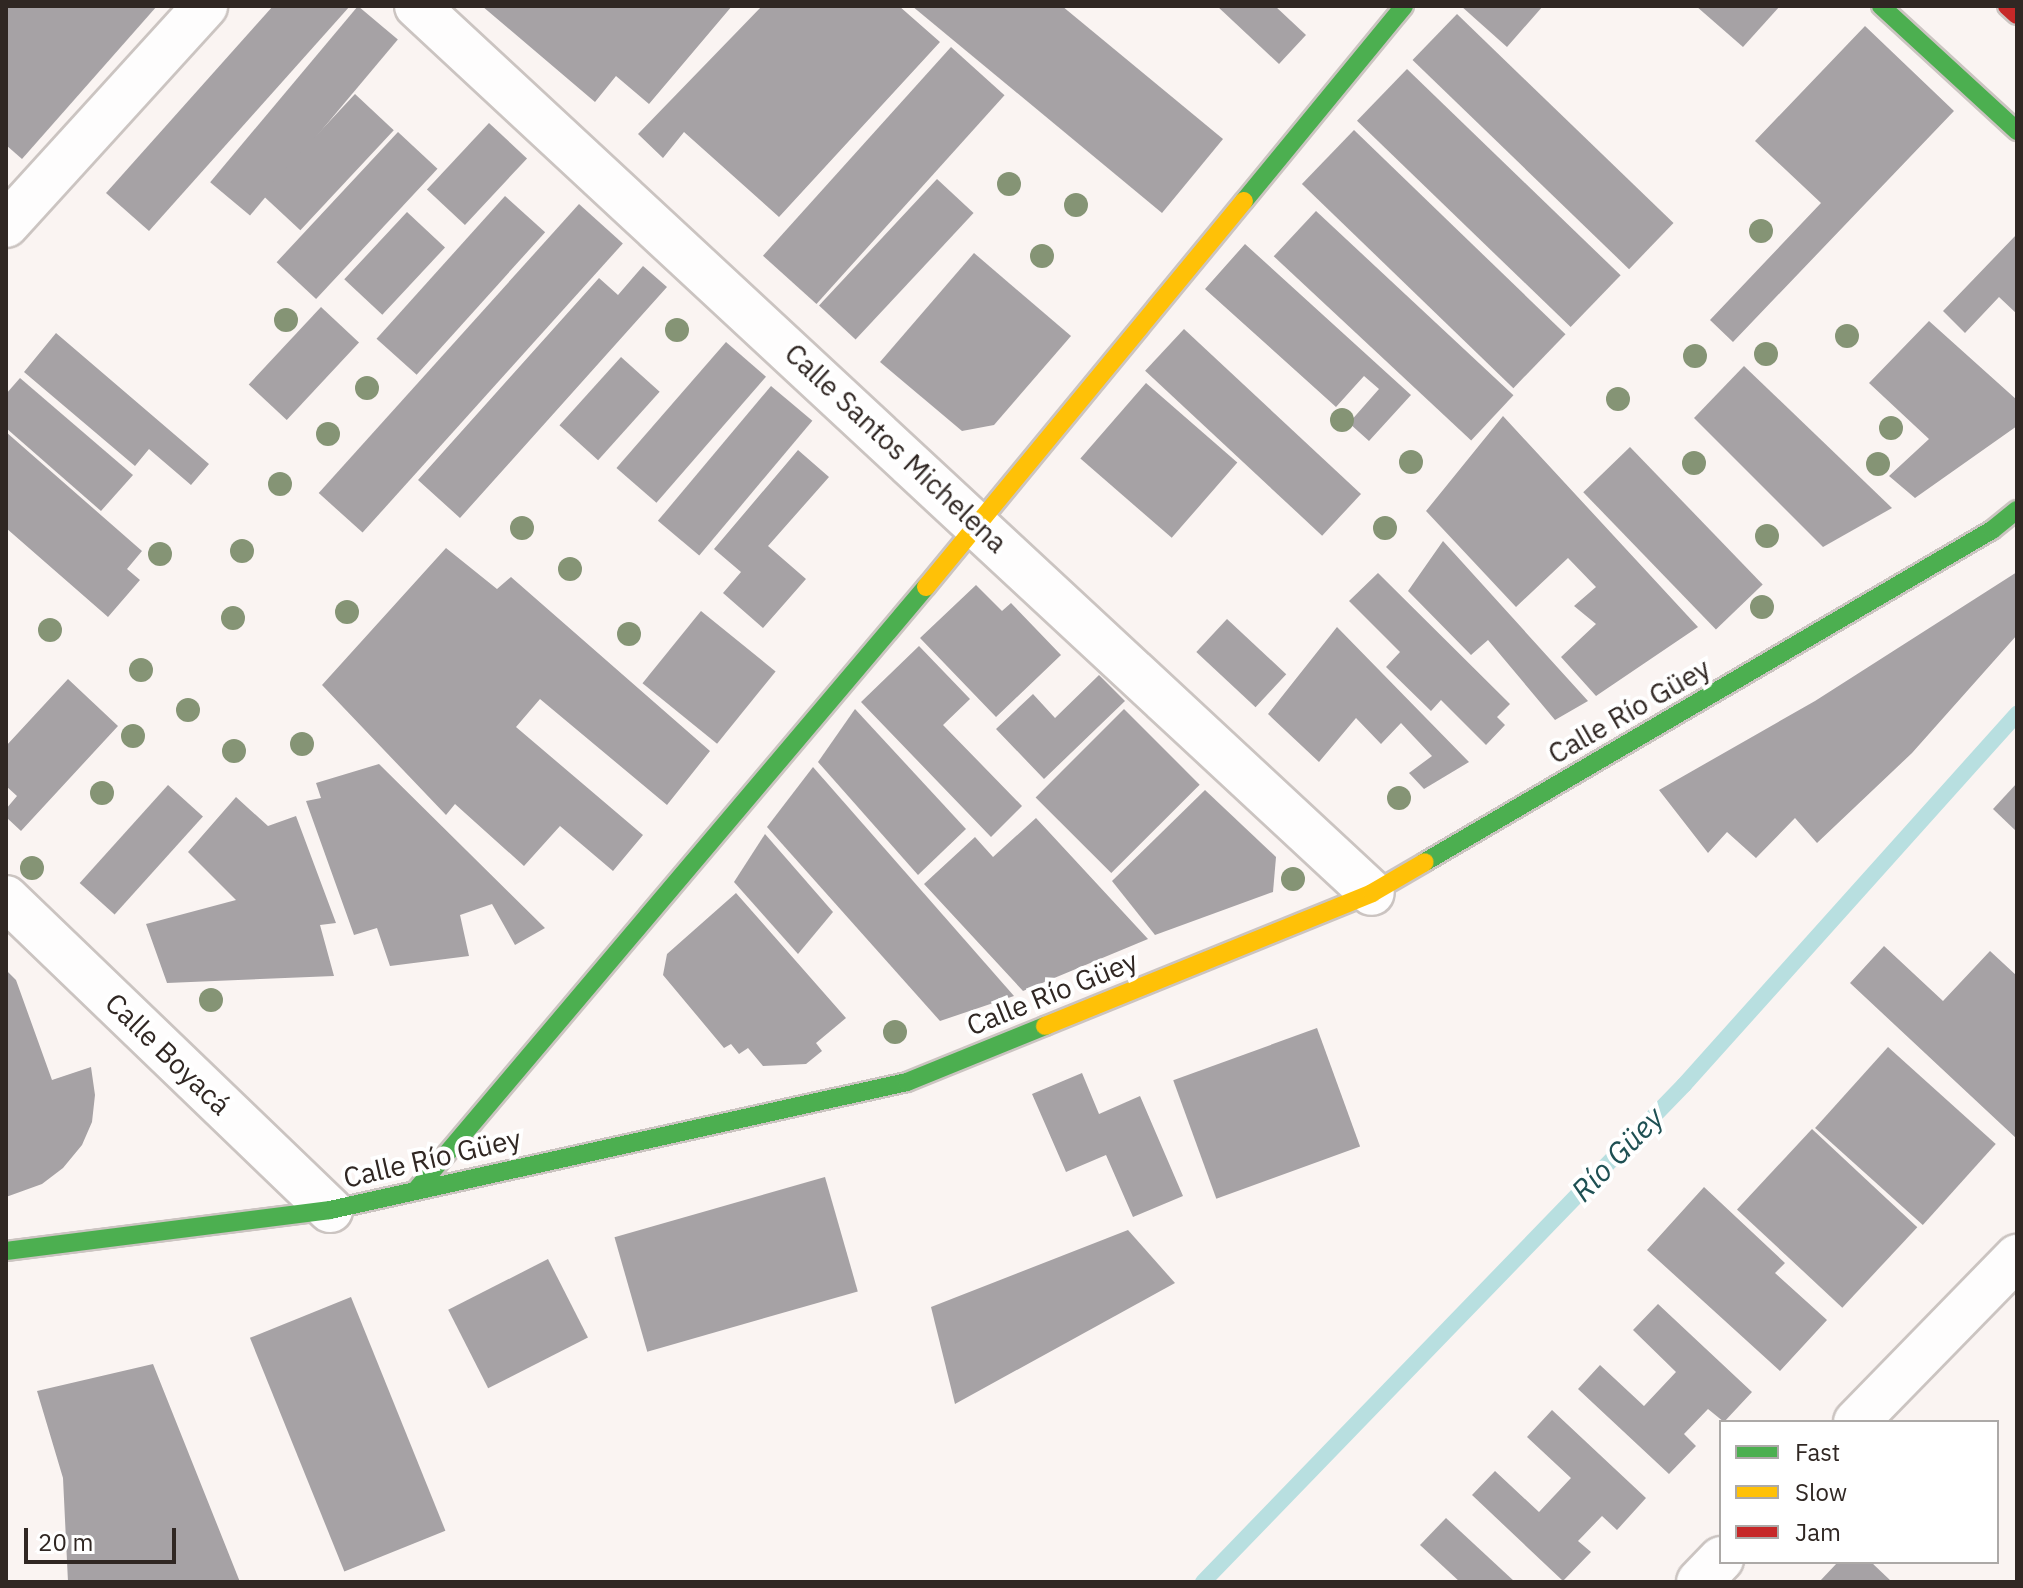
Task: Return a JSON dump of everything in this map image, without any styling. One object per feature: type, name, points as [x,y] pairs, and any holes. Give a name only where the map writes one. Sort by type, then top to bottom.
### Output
[{"type":"street","points":[[6,225],[205,6]]},
{"type":"street","name":"Calle Santos Michelena","points":[[417,6],[1372,893]]},
{"type":"street","points":[[416,1190],[978,525],[1404,6]]},
{"type":"street","points":[[1881,6],[2017,131]]},
{"type":"street","points":[[2007,6],[2017,15]]},
{"type":"street","name":"Calle Río Güey","points":[[6,1251],[330,1210],[907,1082],[1372,893],[1992,530],[2017,510]]},
{"type":"street","name":"Calle Boyacá","points":[[6,898],[330,1210]]},
{"type":"street","points":[[1858,1420],[2016,1260]]},
{"type":"street","points":[[1699,1582],[1719,1561]]},
{"type":"building","points":[[6,6],[157,6],[22,159],[6,145]]},
{"type":"building","points":[[273,6],[350,6],[149,231],[106,193]]},
{"type":"building","points":[[358,6],[398,39],[250,216],[210,182]]},
{"type":"building","points":[[482,6],[732,6],[649,104],[616,76],[595,102]]},
{"type":"building","points":[[762,6],[899,6],[940,42],[779,217],[684,132],[663,158],[638,134]]},
{"type":"building","points":[[912,6],[1062,6],[1223,139],[1162,213]]},
{"type":"building","points":[[1217,6],[1275,6],[1306,35],[1279,64]]},
{"type":"building","points":[[1461,6],[1543,6],[1507,47]]},
{"type":"building","points":[[1696,6],[1780,6],[1743,47]]},
{"type":"building","points":[[1457,14],[1674,223],[1629,269],[1413,60]]},
{"type":"building","points":[[1865,26],[1954,111],[1733,342],[1710,320],[1821,203],[1755,141]]},
{"type":"building","points":[[951,47],[1005,95],[816,304],[763,256]]},
{"type":"building","points":[[1407,69],[1621,275],[1571,327],[1357,121]]},
{"type":"building","points":[[355,94],[394,130],[300,230],[262,194]]},
{"type":"building","points":[[489,123],[527,158],[465,225],[427,190]]},
{"type":"building","points":[[1354,130],[1565,334],[1513,388],[1302,184]]},
{"type":"building","points":[[398,132],[437,169],[316,299],[277,262]]},
{"type":"building","points":[[937,179],[974,213],[856,340],[819,306]]},
{"type":"building","points":[[505,196],[545,232],[417,375],[377,339]]},
{"type":"building","points":[[579,204],[623,243],[363,533],[319,493]]},
{"type":"building","points":[[1316,211],[1513,395],[1471,440],[1274,256]]},
{"type":"building","points":[[407,212],[445,247],[382,315],[344,279]]},
{"type":"building","points":[[2017,234],[2017,314],[1999,297],[1965,333],[1943,311]]},
{"type":"building","points":[[1245,244],[1411,395],[1369,441],[1349,423],[1379,389],[1364,376],[1336,407],[1205,289]]},
{"type":"building","points":[[974,253],[1071,336],[994,425],[962,431],[880,362]]},
{"type":"building","points":[[643,266],[667,287],[460,518],[418,480],[599,278],[618,295]]},
{"type":"building","points":[[321,307],[359,342],[287,420],[249,385]]},
{"type":"building","points":[[1929,321],[2017,400],[2017,426],[1915,498],[1889,476],[1929,439],[1869,383]]},
{"type":"building","points":[[1184,329],[1361,494],[1322,536],[1145,371]]},
{"type":"building","points":[[56,333],[209,464],[191,485],[149,449],[135,466],[24,372]]},
{"type":"building","points":[[726,342],[766,377],[656,503],[616,468]]},
{"type":"building","points":[[621,357],[660,392],[598,460],[559,425]]},
{"type":"building","points":[[1744,366],[1892,508],[1823,547],[1694,418]]},
{"type":"building","points":[[20,378],[133,475],[101,511],[6,428],[6,394]]},
{"type":"building","points":[[1146,383],[1237,462],[1172,538],[1080,458]]},
{"type":"building","points":[[771,386],[812,421],[699,556],[658,521]]},
{"type":"building","points":[[1503,416],[1698,627],[1596,696],[1561,657],[1596,624],[1574,606],[1596,587],[1568,558],[1516,607],[1426,511]]},
{"type":"building","points":[[6,432],[142,551],[127,569],[140,580],[108,617],[6,528]]},
{"type":"building","points":[[1630,447],[1763,584],[1716,630],[1583,492]]},
{"type":"building","points":[[798,450],[829,477],[768,546],[806,579],[763,628],[723,593],[741,572],[714,549]]},
{"type":"building","points":[[1443,541],[1588,701],[1555,720],[1488,640],[1471,655],[1408,591]]},
{"type":"building","points":[[446,548],[497,589],[511,577],[710,751],[667,805],[540,699],[516,727],[643,835],[613,871],[560,826],[524,866],[455,804],[446,815],[322,685]]},
{"type":"building","points":[[2017,572],[2017,635],[1912,753],[1817,843],[1795,818],[1756,858],[1727,832],[1708,853],[1659,790],[1815,701]]},
{"type":"building","points":[[1378,573],[1510,704],[1497,717],[1505,725],[1486,745],[1441,700],[1431,711],[1386,667],[1400,652],[1349,601]]},
{"type":"building","points":[[976,585],[1002,611],[1011,603],[1061,655],[996,717],[920,638]]},
{"type":"building","points":[[701,611],[776,671],[717,744],[642,683]]},
{"type":"building","points":[[1227,619],[1286,674],[1256,707],[1196,652]]},
{"type":"building","points":[[1337,627],[1469,762],[1424,789],[1409,773],[1432,756],[1401,723],[1381,744],[1356,718],[1319,762],[1268,714]]},
{"type":"building","points":[[919,646],[970,699],[943,725],[1022,806],[991,837],[861,702]]},
{"type":"building","points":[[1099,675],[1125,701],[1044,779],[996,729],[1033,694],[1055,718]]},
{"type":"building","points":[[68,679],[118,726],[21,831],[6,817],[6,809],[17,796],[6,786],[6,746]]},
{"type":"building","points":[[855,709],[966,829],[918,875],[818,762]]},
{"type":"building","points":[[1124,709],[1200,785],[1111,873],[1036,797]]},
{"type":"building","points":[[379,764],[545,928],[515,945],[492,904],[460,915],[469,956],[390,966],[377,928],[354,935],[306,801],[321,798],[316,783]]},
{"type":"building","points":[[813,767],[1014,996],[940,1021],[767,827]]},
{"type":"building","points":[[2017,783],[2017,832],[1993,809]]},
{"type":"building","points":[[168,785],[203,816],[115,915],[80,883]]},
{"type":"building","points":[[1205,790],[1276,857],[1273,892],[1155,935],[1112,881]]},
{"type":"building","points":[[236,797],[268,826],[296,816],[336,923],[320,925],[334,976],[167,983],[146,924],[236,900],[188,852]]},
{"type":"building","points":[[1036,818],[1148,939],[1023,991],[924,884],[975,837],[993,857]]},
{"type":"building","points":[[765,834],[833,912],[798,954],[734,882]]},
{"type":"building","points":[[736,893],[846,1018],[816,1043],[822,1051],[806,1064],[763,1066],[748,1048],[739,1054],[731,1044],[724,1048],[663,975],[667,954]]},
{"type":"building","points":[[1884,946],[1943,1001],[1990,951],[2017,976],[2017,1139],[1850,983]]},
{"type":"building","points":[[6,970],[16,980],[52,1080],[91,1067],[95,1095],[92,1122],[82,1145],[63,1168],[42,1184],[6,1197]]},
{"type":"building","points":[[1317,1028],[1360,1146],[1216,1199],[1173,1080]]},
{"type":"building","points":[[1888,1047],[1996,1144],[1923,1225],[1815,1128]]},
{"type":"building","points":[[1082,1073],[1099,1114],[1140,1096],[1183,1196],[1133,1217],[1106,1155],[1066,1172],[1032,1094]]},
{"type":"building","points":[[1812,1129],[1917,1227],[1842,1308],[1737,1209]]},
{"type":"building","points":[[825,1177],[858,1291],[647,1352],[614,1237]]},
{"type":"building","points":[[1704,1187],[1785,1263],[1775,1273],[1827,1320],[1780,1371],[1647,1250]]},
{"type":"building","points":[[1128,1230],[1175,1283],[955,1404],[931,1307]]},
{"type":"building","points":[[548,1259],[588,1337],[488,1388],[448,1310]]},
{"type":"building","points":[[351,1297],[445,1531],[344,1571],[250,1338]]},
{"type":"building","points":[[1658,1304],[1752,1392],[1726,1420],[1708,1409],[1684,1434],[1696,1446],[1669,1474],[1578,1389],[1600,1365],[1644,1406],[1676,1372],[1633,1330]]},
{"type":"building","points":[[153,1364],[240,1582],[68,1582],[63,1478],[37,1391]]},
{"type":"building","points":[[1552,1410],[1646,1498],[1617,1530],[1602,1516],[1578,1541],[1591,1552],[1563,1581],[1472,1495],[1495,1471],[1539,1512],[1571,1478],[1527,1437]]},
{"type":"building","points":[[1446,1518],[1515,1582],[1460,1582],[1420,1545]]},
{"type":"building","points":[[1836,1564],[1873,1564],[1892,1582],[1819,1582]]},
{"type":"waterway","name":"Río Güey","points":[[1203,1582],[1684,1085],[2017,714]]},
{"type":"traffic: fast","points":[[1244,201],[1404,6]]},
{"type":"traffic: fast","points":[[1881,6],[2017,131]]},
{"type":"traffic: fast","points":[[1425,862],[1992,530],[2017,510]]},
{"type":"traffic: fast","points":[[416,1190],[926,587]]},
{"type":"traffic: fast","points":[[6,1251],[330,1210],[907,1082],[1045,1026]]},
{"type":"traffic: slow","points":[[926,587],[1244,201]]},
{"type":"traffic: slow","points":[[1045,1026],[1372,893],[1425,862]]},
{"type":"traffic: jam","points":[[2007,6],[2017,15]]}]
